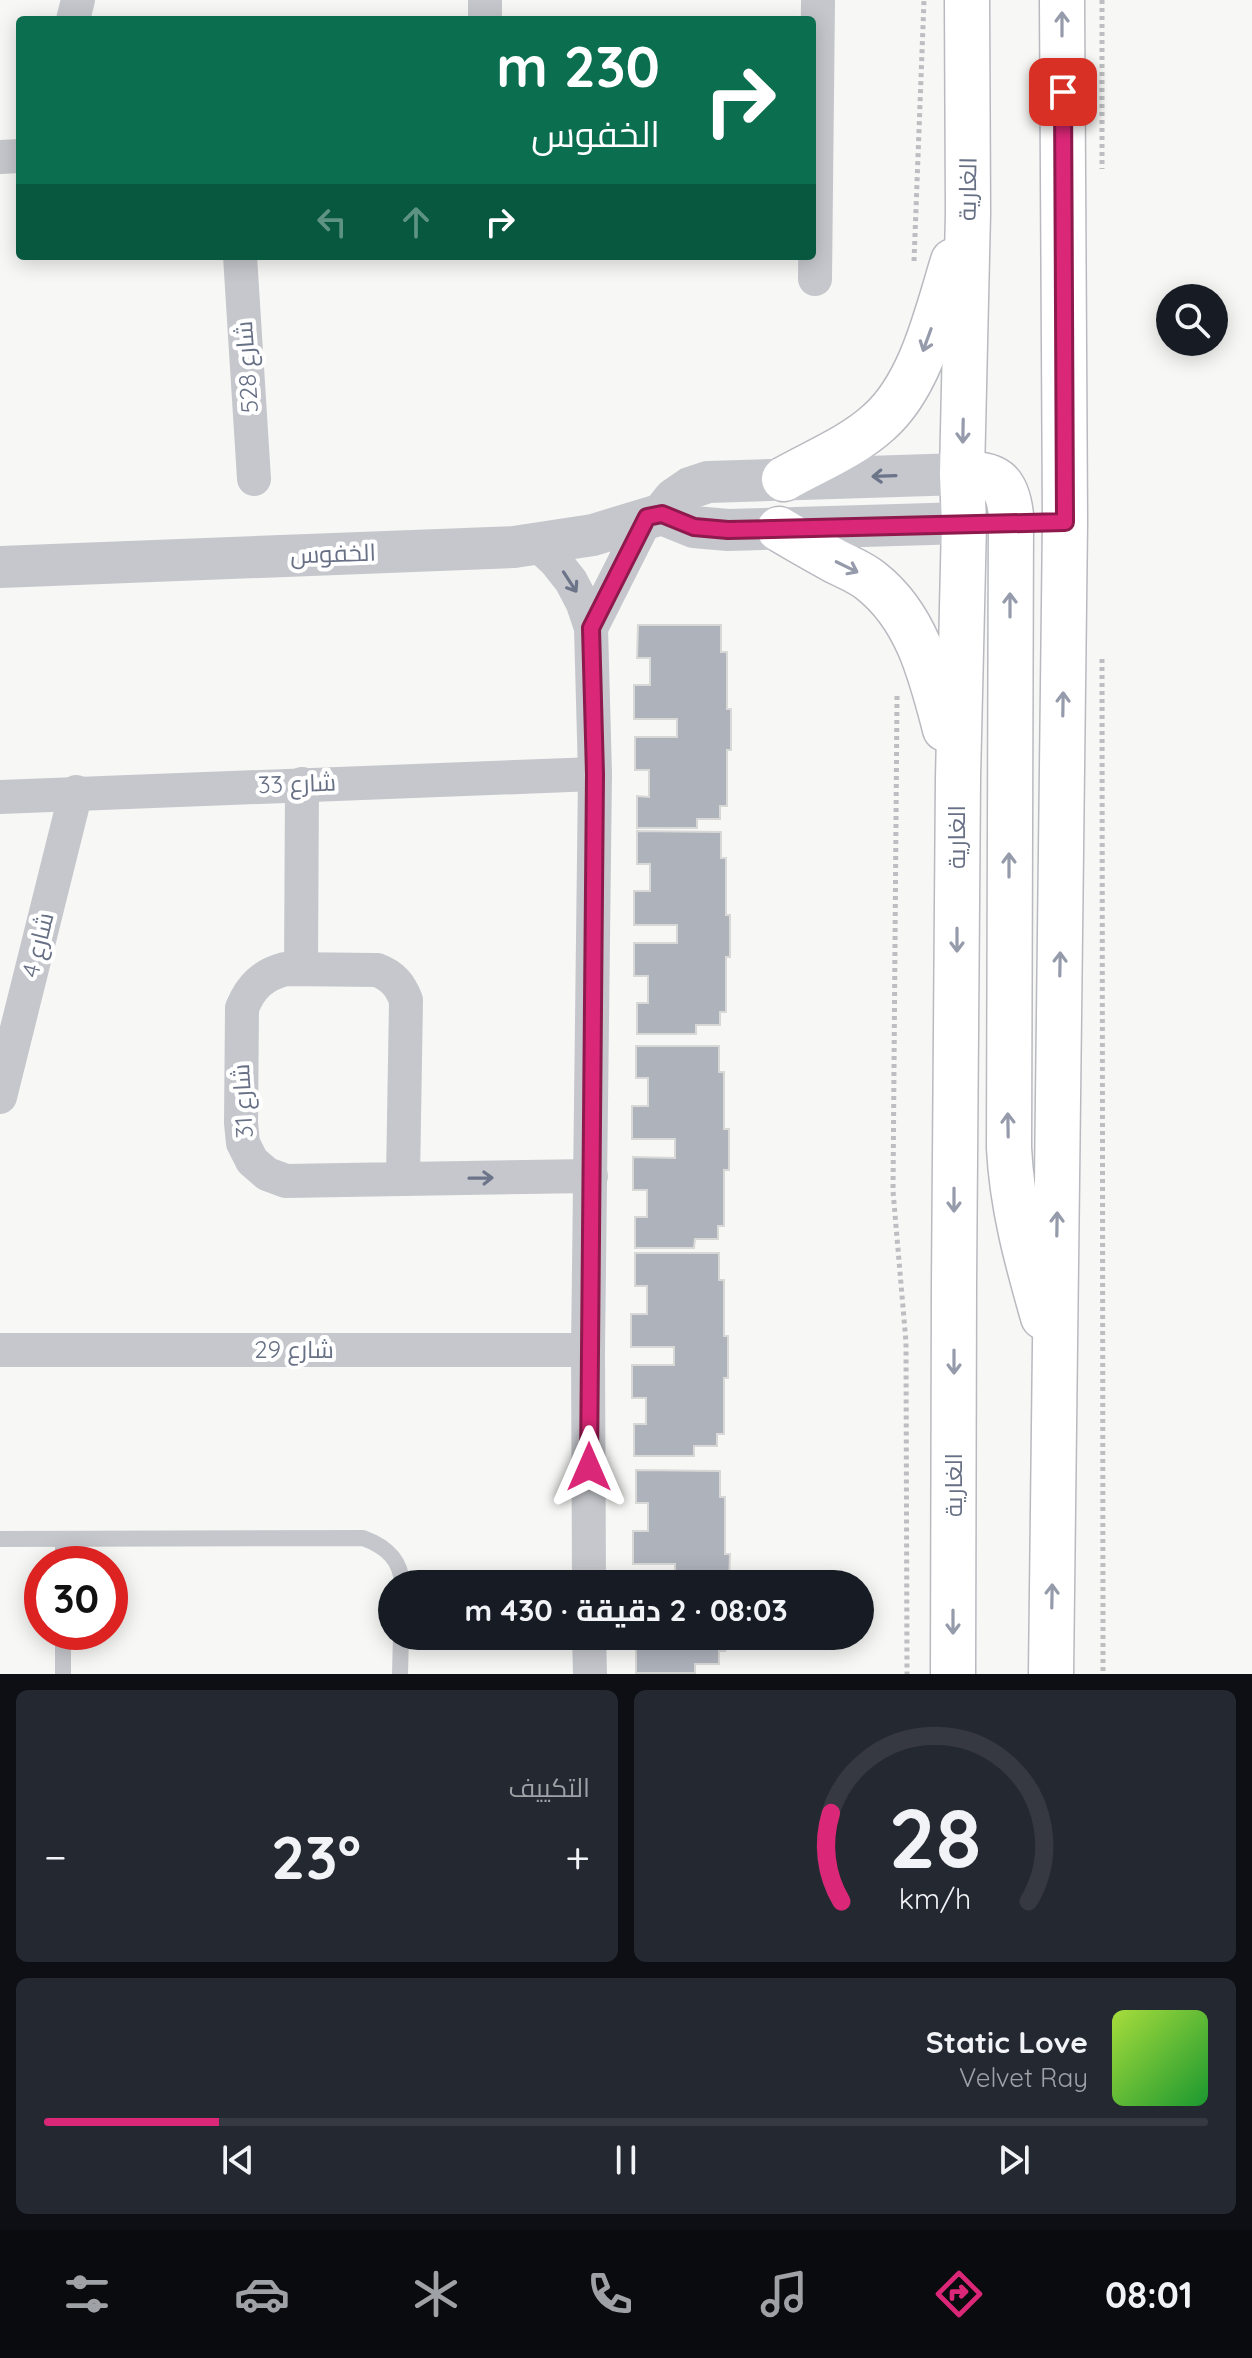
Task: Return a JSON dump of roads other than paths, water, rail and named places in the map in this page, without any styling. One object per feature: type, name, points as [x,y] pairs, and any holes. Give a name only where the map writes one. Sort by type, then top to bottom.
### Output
[{"type":"main road","name":"الغارية","points":[[953,1674],[958,778],[968,213],[967,0]]},
{"type":"main road","points":[[1051,1674],[1065,522],[1062,0]]},
{"type":"main road","points":[[784,479],[852,442],[878,424],[896,406],[921,357],[968,213]]},
{"type":"main road","points":[[962,474],[984,474],[997,479],[1009,500],[1009,1148],[1017,1221],[1056,1365]]},
{"type":"main road","points":[[964,523],[1065,522]]},
{"type":"main road","points":[[779,529],[873,582],[904,617],[918,642],[932,679],[958,778]]},
{"type":"street","points":[[816,186],[818,0]]},
{"type":"street","name":"شارع 528","points":[[240,260],[254,479]]},
{"type":"street","points":[[815,260],[815,279]]},
{"type":"street","name":"الخفوس","points":[[0,567],[537,544],[593,535],[654,516],[690,488],[708,482],[962,474]]},
{"type":"street","points":[[591,628],[654,516],[711,530],[964,523]]},
{"type":"street","points":[[537,544],[571,581],[591,628],[595,774],[588,1350],[589,1570]]},
{"type":"street","name":"شارع 33","points":[[0,797],[595,774]]},
{"type":"street","points":[[301,969],[302,784]]},
{"type":"street","name":"شارع 4","points":[[0,1097],[76,792]]},
{"type":"street","name":"شارع 31","points":[[403,1179],[406,1000],[402,990],[387,974],[377,970],[285,969],[258,981],[242,1008],[243,1143],[252,1161],[267,1174],[286,1181],[591,1176]]},
{"type":"street","name":"شارع 29","points":[[0,1350],[588,1350]]},
{"type":"street","points":[[589,1650],[590,1674]]},
{"type":"lane","points":[[0,1539],[363,1538],[389,1552],[398,1570]]},
{"type":"lane","points":[[63,1539],[63,1546]]},
{"type":"lane","points":[[63,1650],[63,1674]]},
{"type":"lane","points":[[400,1674],[401,1650]]}]
